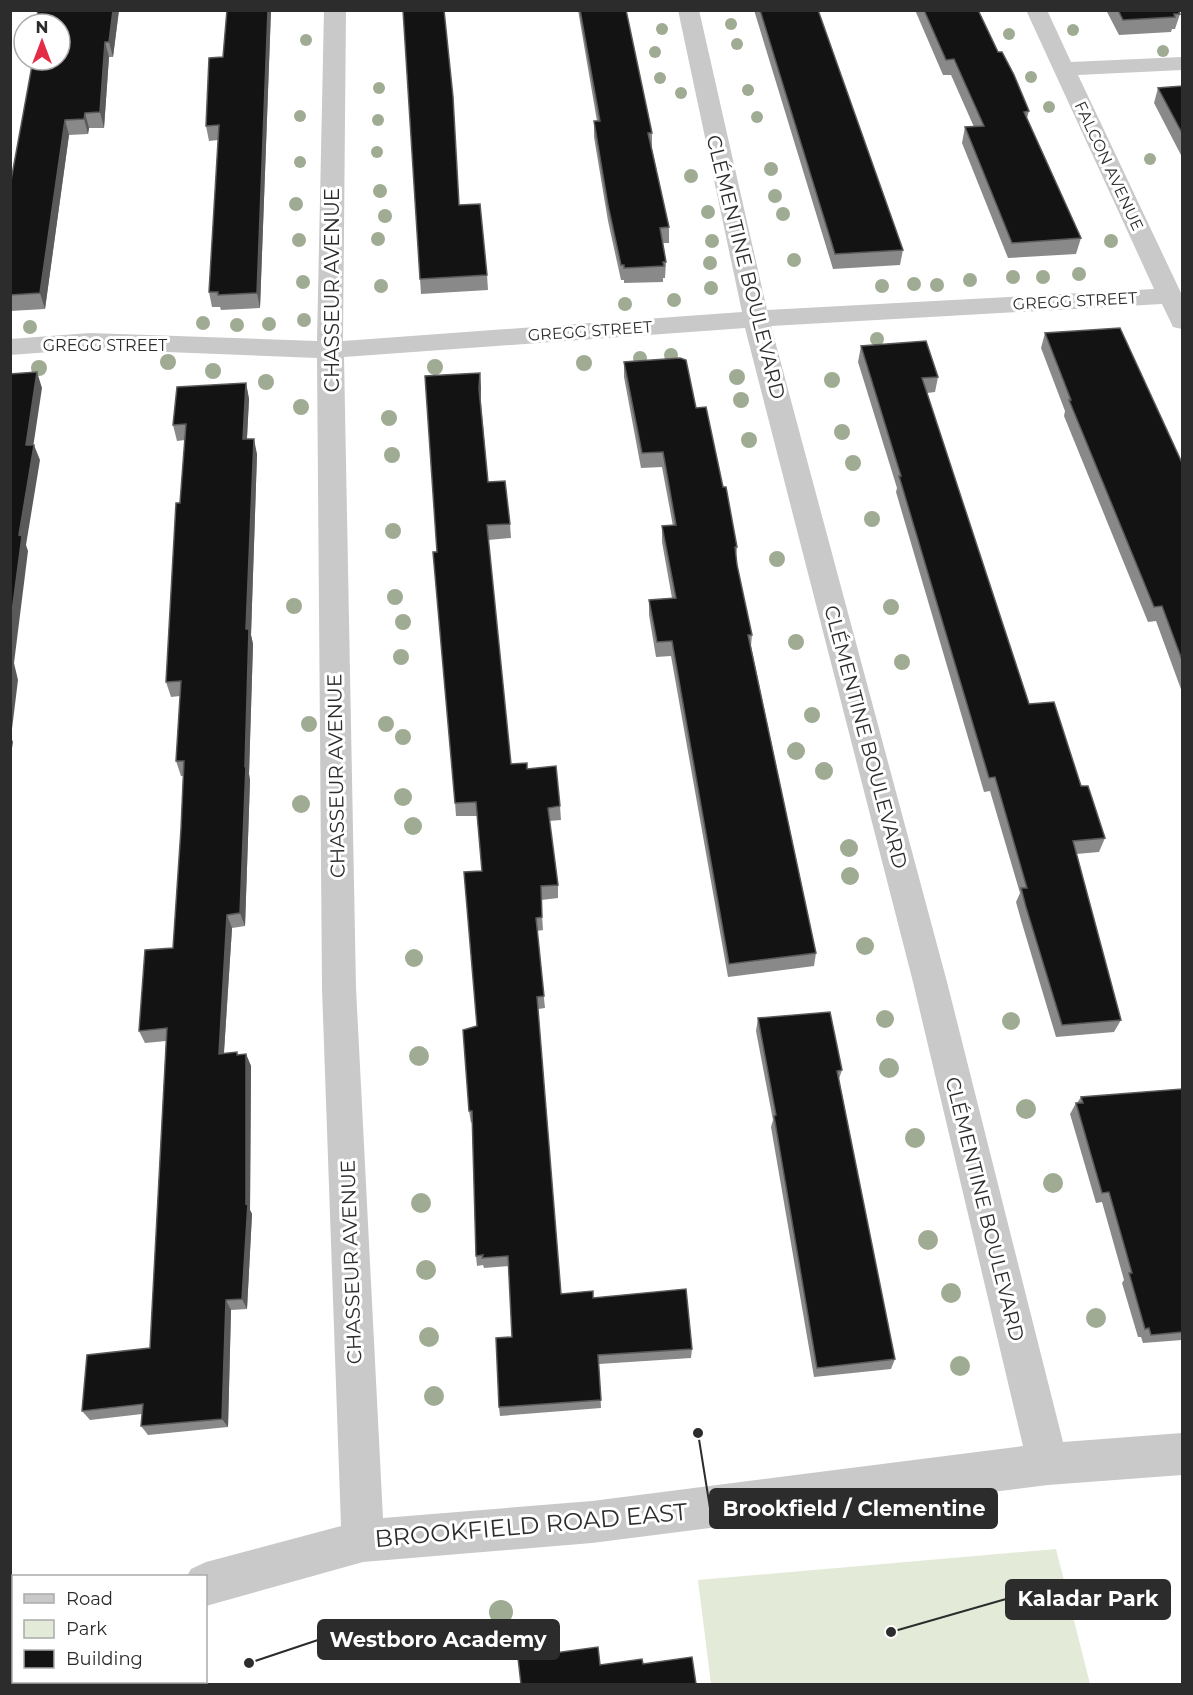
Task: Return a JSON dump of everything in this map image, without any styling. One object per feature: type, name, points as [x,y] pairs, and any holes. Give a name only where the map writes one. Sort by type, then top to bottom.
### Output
[{"type":"street","name":"CHASSEUR AVENUE","points":[[335,10],[331,350],[339,988],[363,1541]]},
{"type":"street","name":"CLÉMENTINE BOULEVARD","points":[[688,10],[756,319],[930,982],[1048,1464]]},
{"type":"street","name":"FALCON AVENUE","points":[[1036,10],[1182,321]]},
{"type":"street","points":[[1064,69],[1182,63]]},
{"type":"street","name":"GREGG STREET","points":[[10,347],[90,341],[331,350],[756,319],[1170,296]]},
{"type":"street","name":"BROOKFIELD ROAD EAST","points":[[207,1584],[363,1541],[592,1522],[1048,1464],[1182,1454]]},
{"type":"green space","points":[[1056,1549],[1090,1684],[711,1684],[698,1580]]},
{"type":"building","points":[[38,10],[113,10],[109,42],[105,42],[100,112],[85,113],[84,119],[65,120],[40,293],[10,295],[10,186],[31,72],[72,72],[72,12],[38,12]]},
{"type":"building","points":[[227,10],[268,10],[257,293],[218,295],[218,292],[209,292],[219,125],[206,126],[209,58],[223,57]]},
{"type":"building","points":[[403,10],[444,10],[453,97],[459,205],[480,204],[487,275],[420,279]]},
{"type":"building","points":[[580,10],[626,10],[652,133],[648,133],[669,227],[660,228],[666,262],[663,262],[664,266],[624,268],[624,265],[621,265],[594,121],[600,121]]},
{"type":"building","points":[[760,10],[818,10],[903,250],[835,254]]},
{"type":"building","points":[[924,10],[978,10],[998,52],[1002,52],[1014,75],[1029,111],[1024,112],[1081,238],[1012,243],[965,127],[984,126],[954,59],[946,60]]},
{"type":"building","points":[[1118,10],[1178,10],[1180,14],[1174,14],[1175,17],[1123,20]]},
{"type":"building","points":[[1182,86],[1182,133],[1158,88]]},
{"type":"building","points":[[1120,328],[1182,463],[1182,660],[1162,606],[1154,607],[1069,400],[1071,400],[1045,333]]},
{"type":"building","points":[[926,341],[938,377],[922,378],[1029,704],[1054,702],[1081,786],[1088,786],[1105,838],[1073,841],[1121,1020],[1062,1025],[1026,907],[1021,888],[1027,888],[995,777],[989,778],[861,346]]},
{"type":"building","points":[[680,358],[686,360],[696,408],[706,407],[723,487],[726,487],[737,547],[735,547],[737,565],[752,635],[748,635],[816,953],[729,964],[672,641],[657,642],[649,600],[676,598],[662,526],[676,525],[663,452],[642,453],[624,362]]},
{"type":"building","points":[[37,372],[26,445],[34,445],[19,535],[22,536],[10,627],[10,374]]},
{"type":"building","points":[[480,373],[479,389],[488,482],[505,481],[510,524],[487,525],[511,764],[527,763],[527,769],[556,766],[560,806],[548,808],[558,885],[541,886],[542,917],[536,918],[544,996],[537,997],[561,1294],[593,1291],[593,1298],[686,1289],[692,1349],[598,1355],[601,1400],[499,1407],[496,1338],[512,1337],[508,1256],[482,1258],[483,1255],[476,1256],[472,1111],[469,1111],[463,1030],[477,1026],[464,872],[482,871],[476,802],[455,803],[433,552],[437,552],[425,376]]},
{"type":"building","points":[[246,383],[243,439],[254,439],[246,629],[249,629],[246,765],[240,913],[227,915],[219,1054],[237,1052],[237,1055],[246,1054],[246,1204],[248,1203],[242,1299],[226,1300],[222,1419],[141,1426],[143,1404],[82,1411],[87,1355],[150,1348],[167,1028],[139,1031],[145,950],[173,948],[184,761],[176,761],[181,681],[166,682],[176,503],[180,503],[186,424],[173,425],[177,387]]},
{"type":"building","points":[[830,1012],[842,1070],[837,1071],[895,1359],[817,1368],[758,1018]]},
{"type":"building","points":[[1182,1089],[1182,1332],[1151,1335],[1149,1328],[1145,1329],[1109,1192],[1102,1193],[1076,1103],[1083,1103],[1081,1097]]},
{"type":"building","points":[[598,1647],[600,1665],[642,1659],[643,1664],[692,1657],[696,1684],[521,1684],[518,1658]]},
{"type":"place","name":"Brookfield / Clementine","points":[[698,1433]]},
{"type":"place","name":"Kaladar Park","points":[[891,1632]]},
{"type":"place","name":"Westboro Academy","points":[[249,1663]]}]
